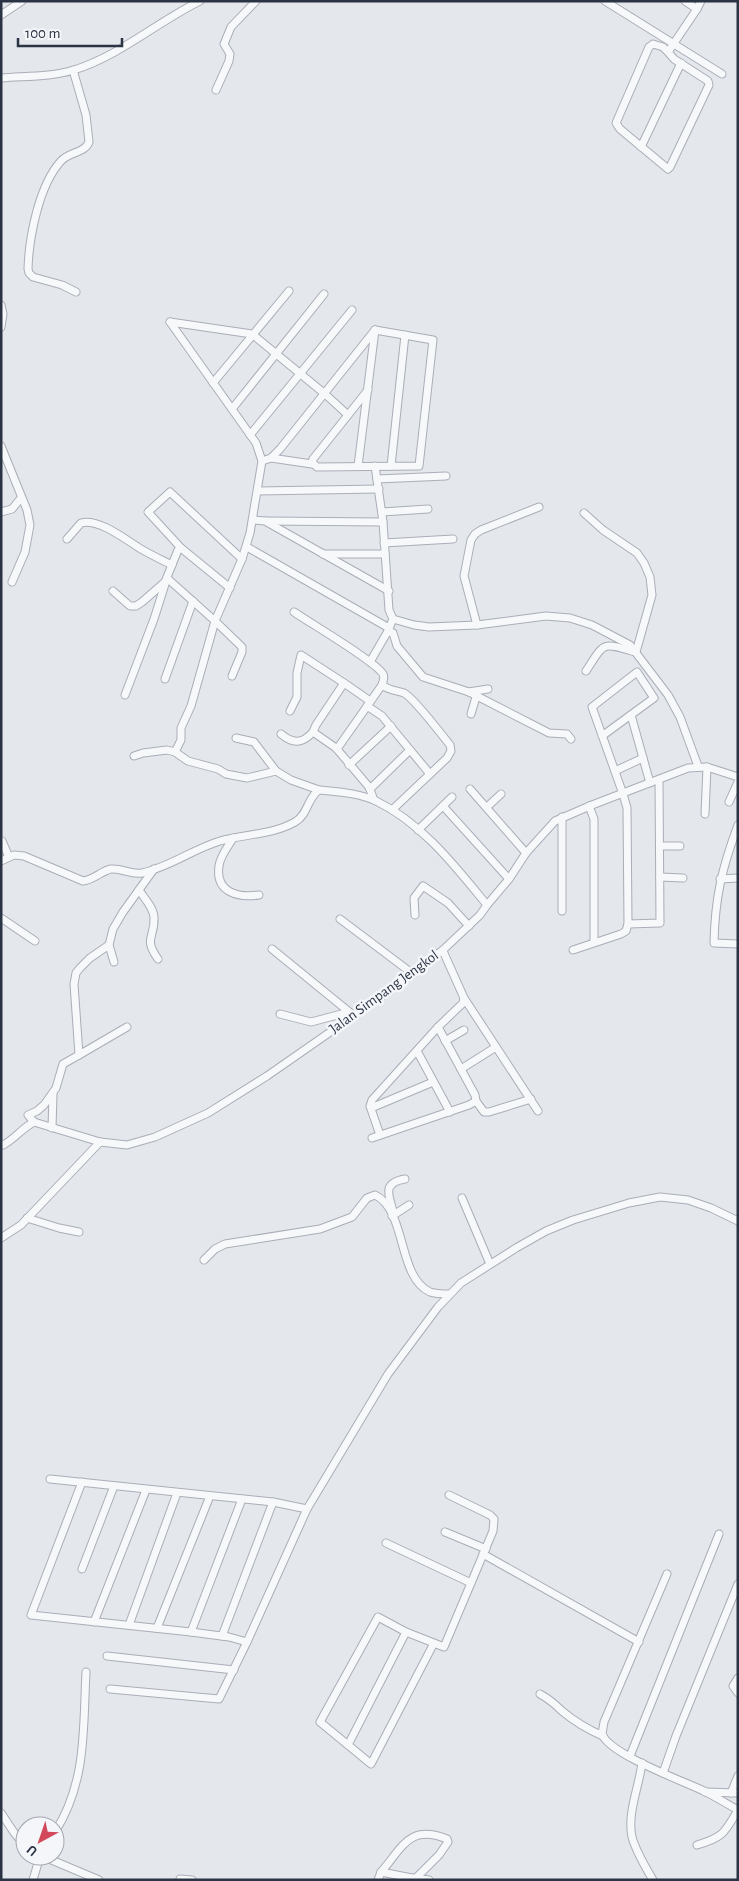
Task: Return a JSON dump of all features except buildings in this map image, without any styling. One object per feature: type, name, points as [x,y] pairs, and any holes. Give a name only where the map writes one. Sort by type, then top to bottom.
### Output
[{"type":"street","points":[[1,15],[22,1]]},
{"type":"street","points":[[1,78],[73,70],[115,52],[176,13],[200,1]]},
{"type":"street","points":[[216,90],[229,61],[230,54],[224,44],[228,32],[256,1]]},
{"type":"street","points":[[605,1],[722,74]]},
{"type":"street","points":[[685,1],[697,9]]},
{"type":"street","points":[[668,52],[697,9],[700,1]]},
{"type":"street","points":[[653,44],[658,44],[681,64],[708,81],[709,86],[668,169],[662,166],[620,129],[616,122],[653,44]]},
{"type":"street","points":[[641,147],[681,64]]},
{"type":"street","points":[[73,70],[86,115],[89,142],[84,149],[64,158],[47,184],[36,217],[28,266],[29,273],[33,277],[62,285],[76,292]]},
{"type":"street","points":[[213,383],[288,291]]},
{"type":"street","points":[[232,410],[324,294]]},
{"type":"street","points":[[1,306],[3,314],[1,327]]},
{"type":"street","points":[[250,435],[352,310]]},
{"type":"street","points":[[175,752],[181,740],[181,728],[191,706],[215,621],[246,547],[253,520],[262,461],[259,449],[250,435],[170,322],[252,334],[348,415]]},
{"type":"street","points":[[262,461],[271,458],[312,464],[317,467],[419,466],[433,340],[375,330]]},
{"type":"street","points":[[358,466],[375,330]]},
{"type":"street","points":[[271,458],[325,394],[375,330]]},
{"type":"street","points":[[391,466],[404,335]]},
{"type":"street","points":[[312,464],[313,459],[368,390]]},
{"type":"street","points":[[1,446],[29,517],[29,533],[25,552],[12,582]]},
{"type":"street","points":[[370,662],[389,630],[393,619],[390,610],[382,512],[375,466]]},
{"type":"street","points":[[378,479],[446,476]]},
{"type":"street","points":[[258,491],[379,489]]},
{"type":"street","points":[[230,588],[182,548],[148,512],[170,492],[242,559]]},
{"type":"street","points":[[1,512],[12,508],[21,498]]},
{"type":"street","points":[[477,625],[464,576],[471,540],[481,530],[539,507]]},
{"type":"street","points":[[382,512],[428,509]]},
{"type":"street","points":[[584,513],[603,530],[637,553],[650,577],[652,595],[636,652]]},
{"type":"street","points":[[253,520],[383,522]]},
{"type":"street","points":[[265,521],[389,592]]},
{"type":"street","points":[[67,539],[81,523],[92,523],[118,534],[172,565]]},
{"type":"street","points":[[384,543],[453,539]]},
{"type":"street","points":[[246,547],[389,630],[393,633],[397,646],[405,658],[423,677],[469,692],[549,733],[567,734],[571,739]]},
{"type":"street","points":[[125,695],[177,552],[182,548]]},
{"type":"street","points":[[322,554],[386,554]]},
{"type":"street","points":[[113,591],[130,606],[134,607],[152,594],[167,578]]},
{"type":"street","points":[[167,578],[242,648],[232,676]]},
{"type":"street","points":[[165,679],[193,601]]},
{"type":"street","points":[[294,612],[370,662],[383,673],[382,685],[337,749]]},
{"type":"street","points":[[393,619],[429,627],[477,625],[546,616],[570,618],[612,634],[630,645],[668,695],[680,718],[698,766]]},
{"type":"street","points":[[586,671],[601,648],[611,645],[636,652]]},
{"type":"street","points":[[290,711],[297,697],[297,673],[301,655],[344,683],[369,704],[391,726],[430,774]]},
{"type":"street","points":[[573,950],[621,934],[626,931],[628,924],[627,808],[623,794],[602,736],[592,707],[637,672],[654,698],[602,736]]},
{"type":"street","points":[[281,734],[296,742],[303,742],[313,732],[344,683]]},
{"type":"street","points":[[382,685],[390,690],[405,694],[450,744],[451,751],[447,758],[392,810]]},
{"type":"street","points":[[469,692],[488,688]]},
{"type":"street","points":[[470,714],[476,697]]},
{"type":"street","points":[[631,715],[650,784]]},
{"type":"street","points":[[349,765],[391,726]]},
{"type":"street","points":[[313,732],[337,749],[370,789],[374,800]]},
{"type":"street","points":[[236,738],[254,742],[276,771],[291,780],[320,790],[352,794],[374,800],[392,810],[418,830],[445,855],[487,904]]},
{"type":"street","points":[[134,756],[167,750],[175,752],[188,761],[240,777],[252,778],[276,771]]},
{"type":"street","points":[[370,789],[410,750]]},
{"type":"street","points":[[615,771],[643,758]]},
{"type":"street","points":[[705,814],[707,767]]},
{"type":"street","name":"Jalan Simpang Jengkol","points":[[34,1122],[100,1142],[127,1145],[179,1127],[208,1113],[267,1076],[351,1014],[413,974],[442,950],[480,916],[487,904],[509,879],[526,853],[547,828],[562,817],[688,768],[707,767],[738,777]]},
{"type":"street","points":[[628,924],[660,923],[659,780]]},
{"type":"street","points":[[729,802],[738,782]]},
{"type":"street","points":[[470,788],[526,853]]},
{"type":"street","points":[[1,861],[18,855],[31,858],[83,881],[92,879],[112,869],[137,873],[154,869],[211,844],[288,826],[302,817],[313,794],[320,790]]},
{"type":"street","points":[[487,808],[501,794]]},
{"type":"street","points":[[418,830],[452,797]]},
{"type":"street","points":[[443,806],[509,879]]},
{"type":"street","points":[[589,806],[594,819],[594,942]]},
{"type":"street","points":[[562,817],[562,911]]},
{"type":"street","points":[[738,825],[720,879],[715,906],[714,942],[738,944]]},
{"type":"street","points":[[233,838],[219,867],[221,882],[236,895],[244,897],[259,895]]},
{"type":"street","points":[[2,841],[9,857]]},
{"type":"street","points":[[660,846],[680,846]]},
{"type":"street","points":[[79,1055],[74,978],[84,964],[109,946],[118,920],[154,869]]},
{"type":"street","points":[[660,877],[683,878]]},
{"type":"street","points":[[720,879],[738,878]]},
{"type":"street","points":[[415,916],[414,898],[423,886],[442,898],[469,926]]},
{"type":"street","points":[[140,890],[154,916],[150,942],[151,948],[158,959]]},
{"type":"street","points":[[1,918],[35,941]]},
{"type":"street","points":[[340,919],[413,974]]},
{"type":"street","points":[[109,946],[114,962]]},
{"type":"street","points":[[272,949],[351,1014]]},
{"type":"street","points":[[442,950],[464,998],[538,1111]]},
{"type":"street","points":[[380,1135],[371,1108],[371,1102],[463,1002],[464,998]]},
{"type":"street","points":[[280,1014],[311,1022],[351,1014]]},
{"type":"street","points":[[52,1128],[53,1093],[63,1064],[127,1027]]},
{"type":"street","points":[[438,1027],[475,1095],[476,1101],[484,1112],[530,1099]]},
{"type":"street","points":[[445,1041],[464,1030]]},
{"type":"street","points":[[461,1068],[496,1047]]},
{"type":"street","points":[[417,1050],[450,1112]]},
{"type":"street","points":[[371,1108],[433,1082]]},
{"type":"street","points":[[1,1144],[12,1141],[25,1127],[34,1122],[28,1115],[44,1105],[53,1093]]},
{"type":"street","points":[[372,1138],[450,1112],[476,1101]]},
{"type":"street","points":[[1,1238],[13,1231],[27,1218],[100,1142]]},
{"type":"street","points":[[405,1179],[394,1181],[390,1186],[389,1192],[393,1215],[416,1280],[423,1288],[431,1292],[449,1294]]},
{"type":"street","points":[[204,1260],[215,1249],[225,1244],[310,1231],[331,1223],[346,1220],[352,1217],[365,1201],[373,1195],[383,1202],[393,1215]]},
{"type":"street","points":[[110,1689],[219,1699],[307,1510],[388,1374],[420,1329],[449,1294],[462,1283],[546,1231],[573,1220],[646,1200],[670,1197],[688,1200],[711,1208],[738,1222]]},
{"type":"street","points":[[462,1198],[490,1264]]},
{"type":"street","points":[[393,1215],[409,1205]]},
{"type":"street","points":[[27,1218],[79,1232]]},
{"type":"street","points":[[50,1479],[273,1502],[307,1510]]},
{"type":"street","points":[[82,1482],[31,1615],[191,1632],[222,1636],[247,1642]]},
{"type":"street","points":[[82,1569],[114,1486]]},
{"type":"street","points":[[94,1622],[146,1490]]},
{"type":"street","points":[[128,1625],[177,1493]]},
{"type":"street","points":[[434,1643],[371,1764],[320,1722],[378,1617],[406,1632],[434,1643],[444,1647],[494,1526],[492,1517],[483,1510],[449,1495]]},
{"type":"street","points":[[157,1628],[210,1496]]},
{"type":"street","points":[[191,1632],[242,1499]]},
{"type":"street","points":[[222,1636],[273,1502]]},
{"type":"street","points":[[445,1532],[484,1552],[639,1642]]},
{"type":"street","points":[[630,1756],[719,1534]]},
{"type":"street","points":[[386,1543],[471,1583]]},
{"type":"street","points":[[602,1736],[604,1722],[667,1574]]},
{"type":"street","points":[[663,1773],[676,1736],[738,1584]]},
{"type":"street","points":[[348,1745],[406,1632]]},
{"type":"street","points":[[107,1656],[234,1670]]},
{"type":"street","points":[[63,1816],[72,1796],[81,1764],[86,1672]]},
{"type":"street","points":[[738,1678],[733,1686],[738,1694]]},
{"type":"street","points":[[540,1694],[552,1701],[563,1712],[630,1756],[738,1810],[721,1836],[697,1845]]},
{"type":"street","points":[[642,1763],[633,1806],[631,1828],[637,1850],[653,1880]]},
{"type":"street","points":[[705,1792],[734,1793],[738,1776]]},
{"type":"street","points":[[1,1813],[15,1834]]},
{"type":"street","points":[[380,1876],[413,1836],[423,1834],[447,1839],[448,1842],[444,1848],[413,1879]]},
{"type":"street","points":[[34,1880],[38,1866]]},
{"type":"street","points":[[65,1866],[99,1880]]},
{"type":"street","points":[[380,1876],[429,1880]]},
{"type":"street","points":[[180,1879],[192,1880]]}]
